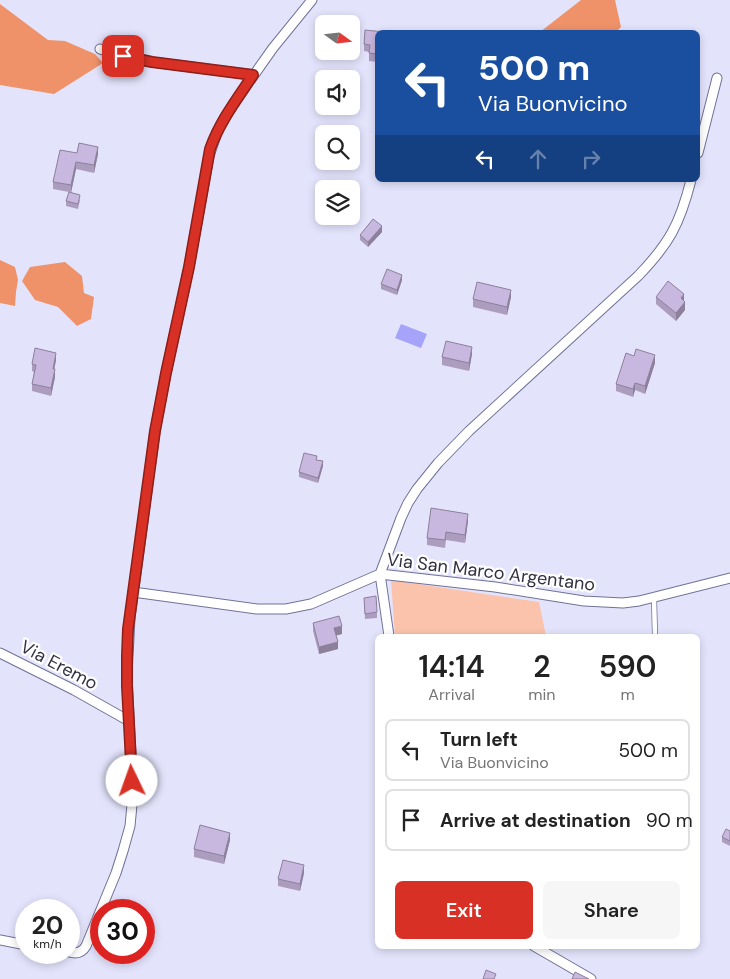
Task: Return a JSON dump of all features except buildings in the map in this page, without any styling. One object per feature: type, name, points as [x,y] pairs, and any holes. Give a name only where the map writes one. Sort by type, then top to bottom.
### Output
[{"type":"street","points":[[80,952],[86,946],[116,873],[128,834],[133,794],[127,656],[129,624],[155,431],[189,267],[209,156],[220,125],[232,106],[253,75],[312,0]]},
{"type":"street","points":[[100,49],[152,62],[253,75]]},
{"type":"street","points":[[700,146],[718,78]]},
{"type":"street","points":[[389,634],[380,574],[404,511],[413,496],[447,453],[481,419],[638,276],[656,256],[668,241],[678,223],[690,182]]},
{"type":"street","name":"Via San Marco Argentano","points":[[133,592],[257,609],[286,609],[312,604],[380,574],[495,587],[584,601],[623,603],[639,601],[730,578]]},
{"type":"street","name":"Via Eremo","points":[[0,653],[74,690],[129,721]]},
{"type":"street","points":[[0,940],[15,943]]},
{"type":"street","points":[[539,949],[591,979]]},
{"type":"lane","points":[[654,596],[655,634]]},
{"type":"shaded area","points":[[581,0],[615,0],[621,27],[618,30],[543,30]]},
{"type":"shaded area","points":[[0,4],[48,40],[65,41],[95,54],[103,63],[54,94],[0,85]]},
{"type":"shaded area","points":[[0,260],[15,267],[18,280],[15,306],[0,303]]},
{"type":"shaded area","points":[[65,262],[82,276],[84,293],[94,297],[91,319],[77,326],[58,307],[35,300],[22,281],[30,267]]},
{"type":"shaded area","points":[[401,324],[427,334],[421,348],[395,338]]},
{"type":"shaded area","points":[[391,580],[539,602],[546,634],[395,634]]},
{"type":"route","points":[[123,56],[152,62],[253,75],[223,120],[210,149],[189,267],[155,431],[128,629],[127,686],[132,781]]}]
